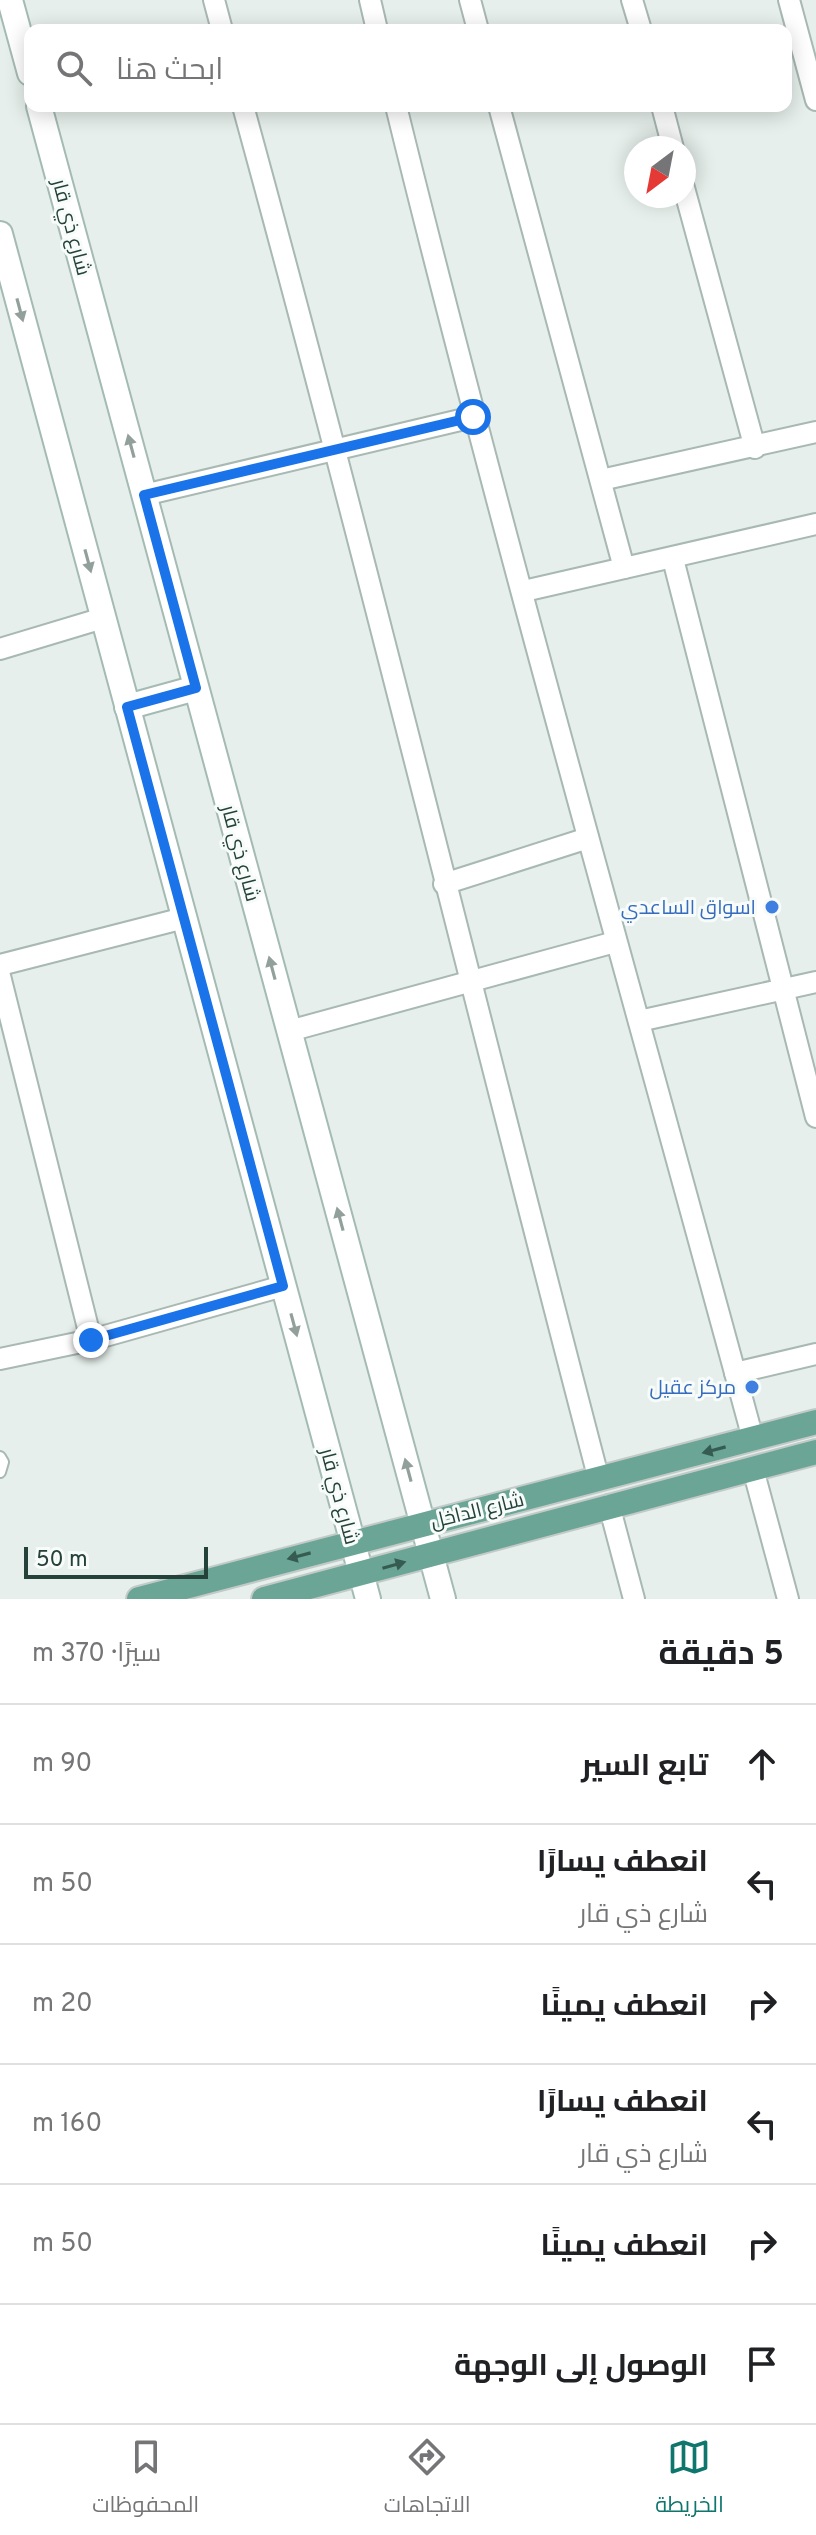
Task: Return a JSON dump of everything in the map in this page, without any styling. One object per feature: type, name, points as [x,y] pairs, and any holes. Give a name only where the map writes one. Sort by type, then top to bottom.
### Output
[{"type":"main road","name":"شارع الداخل","points":[[139,1599],[816,1422]]},
{"type":"main road","name":"شارع الداخل","points":[[264,1599],[816,1452]]},
{"type":"street","points":[[10,0],[24,51]]},
{"type":"street","points":[[214,0],[220,24]]},
{"type":"street","points":[[370,0],[376,24]]},
{"type":"street","points":[[470,0],[476,24]]},
{"type":"street","points":[[632,0],[639,24]]},
{"type":"street","points":[[789,0],[816,100]]},
{"type":"street","name":"شارع ذي قار","points":[[41,112],[443,1599]]},
{"type":"street","points":[[245,112],[337,448],[468,983],[599,1480]]},
{"type":"street","points":[[397,112],[473,417],[524,591],[615,942],[753,1439]]},
{"type":"street","points":[[501,112],[624,568]]},
{"type":"street","points":[[664,112],[670,136]]},
{"type":"street","points":[[689,208],[755,448]]},
{"type":"street","name":"شارع ذي قار","points":[[0,234],[368,1599]]},
{"type":"street","points":[[144,495],[473,417]]},
{"type":"street","points":[[601,480],[816,432]]},
{"type":"street","points":[[524,591],[816,524]]},
{"type":"street","points":[[673,559],[816,1117]]},
{"type":"street","points":[[0,649],[103,618]]},
{"type":"street","points":[[127,707],[196,688]]},
{"type":"street","points":[[444,884],[588,838]]},
{"type":"street","points":[[0,965],[184,918]]},
{"type":"street","points":[[289,1031],[615,942]]},
{"type":"street","points":[[0,976],[91,1340]]},
{"type":"street","points":[[639,1021],[816,982]]},
{"type":"street","points":[[0,1359],[91,1340],[283,1286]]},
{"type":"street","points":[[735,1373],[816,1354]]},
{"type":"street","points":[[753,1469],[788,1599]]},
{"type":"street","points":[[609,1505],[634,1599]]},
{"type":"lane","points":[[0,1457],[3,1462],[0,1472]]},
{"type":"place","name":"اسواق الساعدي","points":[[772,907]]},
{"type":"place","name":"مركز عقيل","points":[[752,1387]]},
{"type":"route","points":[[91,1340],[283,1286],[127,707],[196,688],[144,495],[473,417]]}]
